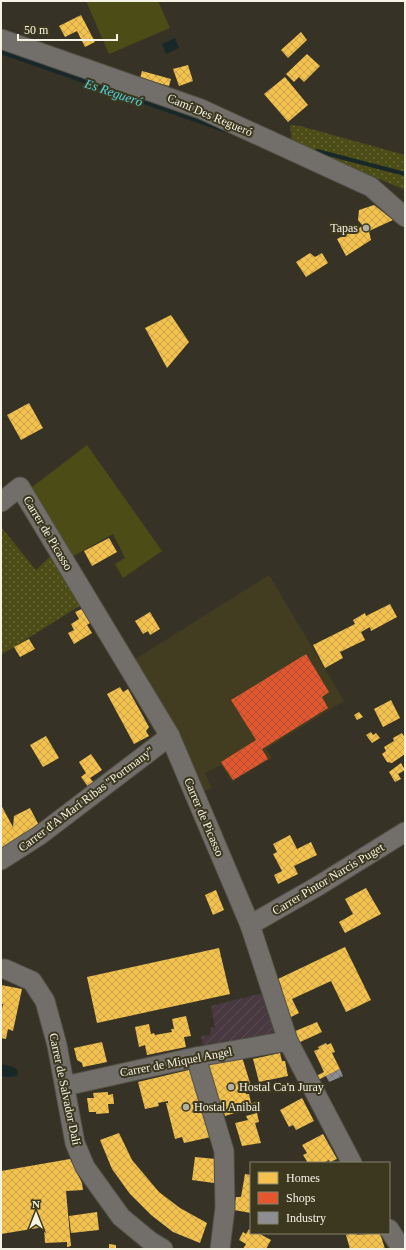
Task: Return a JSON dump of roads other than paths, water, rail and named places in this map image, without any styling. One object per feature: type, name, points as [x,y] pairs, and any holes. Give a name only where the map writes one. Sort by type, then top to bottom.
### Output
[{"type":"street","name":"Camí Des Regueró","points":[[1,39],[201,109],[371,187],[405,217]]},
{"type":"street","name":"Carrer de Picasso","points":[[1,502],[20,487],[170,736],[250,925],[288,1041],[351,1162]]},
{"type":"street","name":"Carrer d'A Marí Ribas \"Portmany\"","points":[[1,860],[40,835],[170,736]]},
{"type":"street","name":"Carrer Pintor Narcis Puget","points":[[250,925],[318,886],[405,832]]},
{"type":"street","name":"Carrer de Salvador Dalí","points":[[1,969],[5,969],[32,981],[45,1001],[57,1045],[75,1143],[84,1167],[121,1217],[150,1241],[163,1249]]},
{"type":"street","name":"Carrer de Miquel Angel","points":[[65,1086],[196,1057],[288,1041]]},
{"type":"street","points":[[196,1057],[224,1151],[225,1208],[220,1249]]},
{"type":"street","points":[[390,1231],[402,1249]]},
{"type":"waterway","name":"Es Regueró","points":[[1,52],[227,131]]},
{"type":"waterway","name":"Es Regueró","points":[[317,151],[405,174]]},
{"type":"place","name":"Tapas","points":[[366,228]]},
{"type":"place","name":"Hostal Ca'n Juray","points":[[231,1087]]},
{"type":"place","name":"Hostal Anibal","points":[[186,1107]]}]
